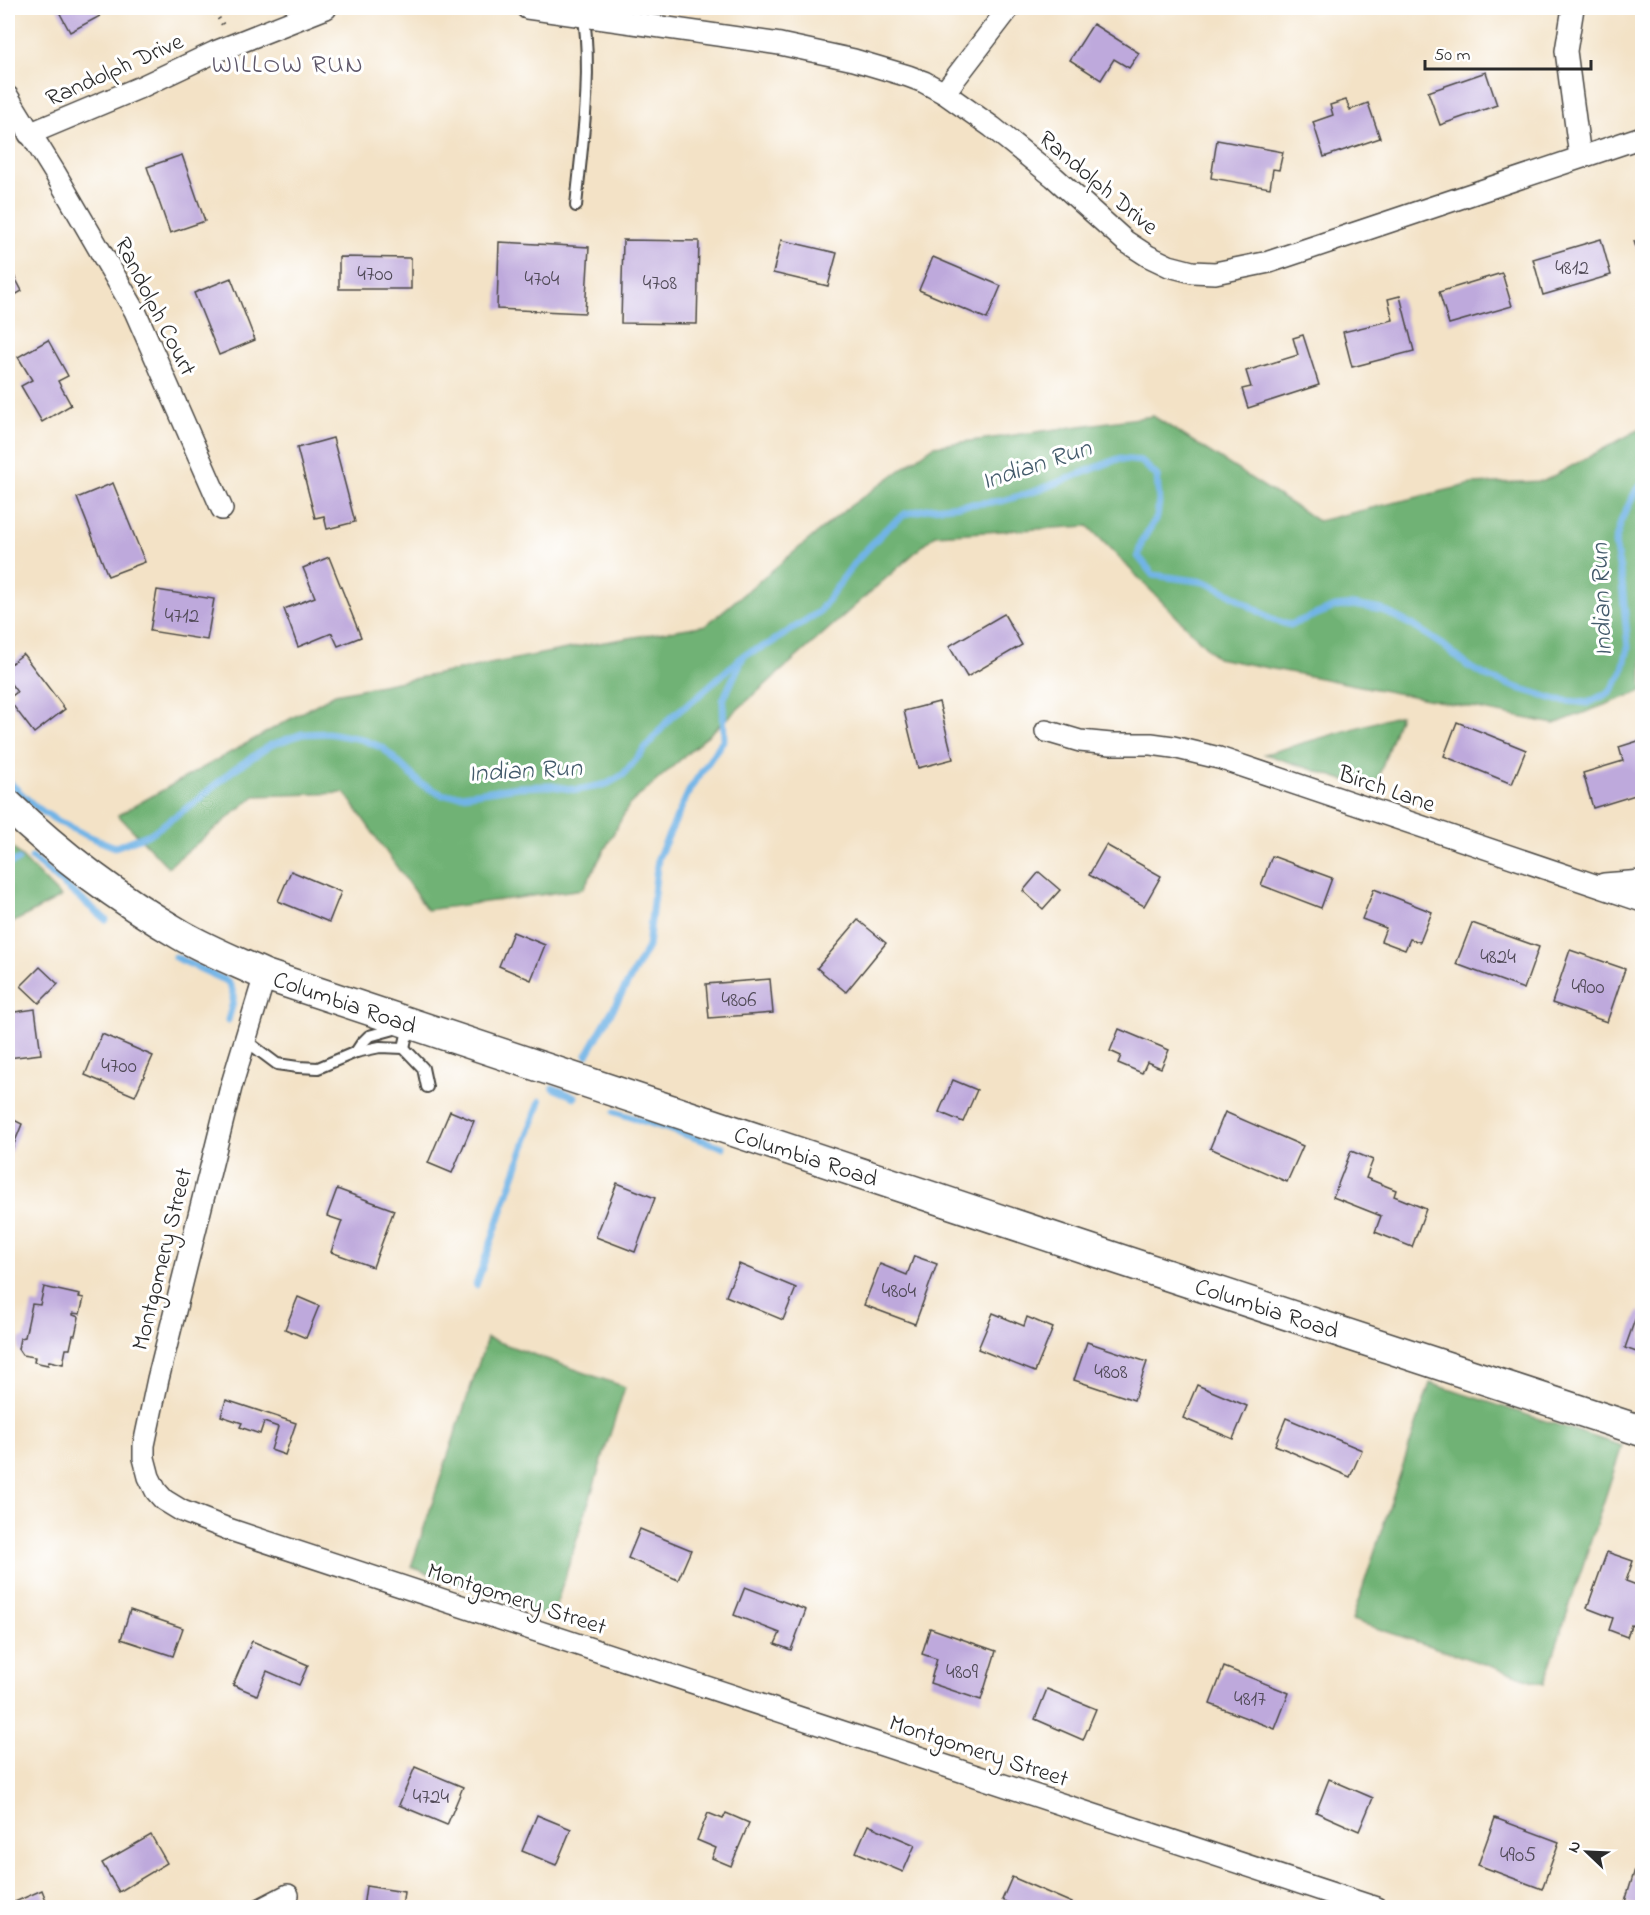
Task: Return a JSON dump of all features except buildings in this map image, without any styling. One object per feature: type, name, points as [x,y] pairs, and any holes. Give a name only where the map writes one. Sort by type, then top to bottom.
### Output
[{"type":"street","name":"Randolph Drive","points":[[8,97],[29,134],[141,87],[215,52],[326,8]]},
{"type":"street","name":"Randolph Drive","points":[[527,8],[780,44],[876,67],[924,82],[944,93],[992,127],[1054,177],[1125,240],[1148,256],[1169,266],[1192,272],[1215,273],[1269,262],[1642,137]]},
{"type":"street","points":[[944,93],[1009,8]]},
{"type":"street","points":[[1573,8],[1566,51],[1580,157]]},
{"type":"street","name":"Randolph Court","points":[[29,134],[55,173],[135,311],[222,509]]},
{"type":"street","name":"Birch Lane","points":[[1046,731],[1080,741],[1151,744],[1219,758],[1642,901]]},
{"type":"street","name":"Columbia Road","points":[[8,805],[61,853],[131,904],[183,936],[265,975],[406,1036],[1642,1431]]},
{"type":"street","points":[[1592,884],[1642,881]]},
{"type":"street","name":"Montgomery Street","points":[[265,975],[217,1141],[144,1445],[148,1477],[164,1500],[182,1511],[239,1532],[1376,1908]]},
{"type":"street","points":[[263,1908],[288,1895]]},
{"type":"lane","points":[[576,206],[585,125],[588,58],[584,16]]},
{"type":"lane","points":[[356,1052],[369,1036],[406,1036]]},
{"type":"lane","points":[[245,1040],[277,1064],[318,1068],[356,1052],[380,1047],[406,1036]]},
{"type":"lane","points":[[406,1036],[423,1068],[427,1087]]},
{"type":"green space","points":[[1153,416],[1318,521],[1472,484],[1544,481],[1642,428],[1642,691],[1554,724],[1217,658],[1088,526],[935,535],[629,805],[583,889],[427,910],[345,793],[255,796],[168,867],[118,815],[335,694],[587,645],[706,625],[846,509],[934,446]]},
{"type":"green space","points":[[1400,715],[1374,790],[1265,754]]},
{"type":"green space","points":[[8,843],[61,897],[8,925]]},
{"type":"green space","points":[[487,1338],[625,1387],[552,1618],[411,1567]]},
{"type":"green space","points":[[1430,1383],[1622,1446],[1544,1684],[1352,1620]]},
{"type":"waterway","name":"Indian Run","points":[[8,781],[44,812],[84,834],[115,847],[150,834],[194,803],[233,770],[271,745],[302,734],[328,733],[361,739],[383,748],[421,784],[443,795],[462,795],[518,787],[551,786],[577,790],[607,784],[623,775],[671,717],[744,655],[769,644],[819,612],[855,562],[886,529],[905,514],[931,508],[1002,501],[1036,491],[1118,459],[1141,461],[1157,476],[1159,501],[1157,517],[1142,541],[1138,556],[1153,575],[1205,582],[1229,593],[1273,620],[1290,625],[1335,607],[1354,605],[1382,610],[1412,625],[1444,646],[1468,666],[1488,677],[1557,700],[1588,703],[1610,692],[1622,673],[1628,648],[1622,582],[1615,543],[1622,518],[1642,484]]},
{"type":"waterway","points":[[587,1055],[648,947],[658,858],[690,789],[724,739],[723,700],[743,657]]},
{"type":"waterway","points":[[32,858],[106,920]]},
{"type":"waterway","name":"Indian Run","points":[[8,864],[18,860]]},
{"type":"waterway","points":[[175,957],[227,981],[233,995],[228,1020]]},
{"type":"waterway","points":[[553,1088],[575,1097]]},
{"type":"waterway","points":[[476,1285],[540,1101]]},
{"type":"waterway","points":[[615,1112],[723,1147]]},
{"type":"district","name":"WILLOW RUN","points":[[288,63]]}]
